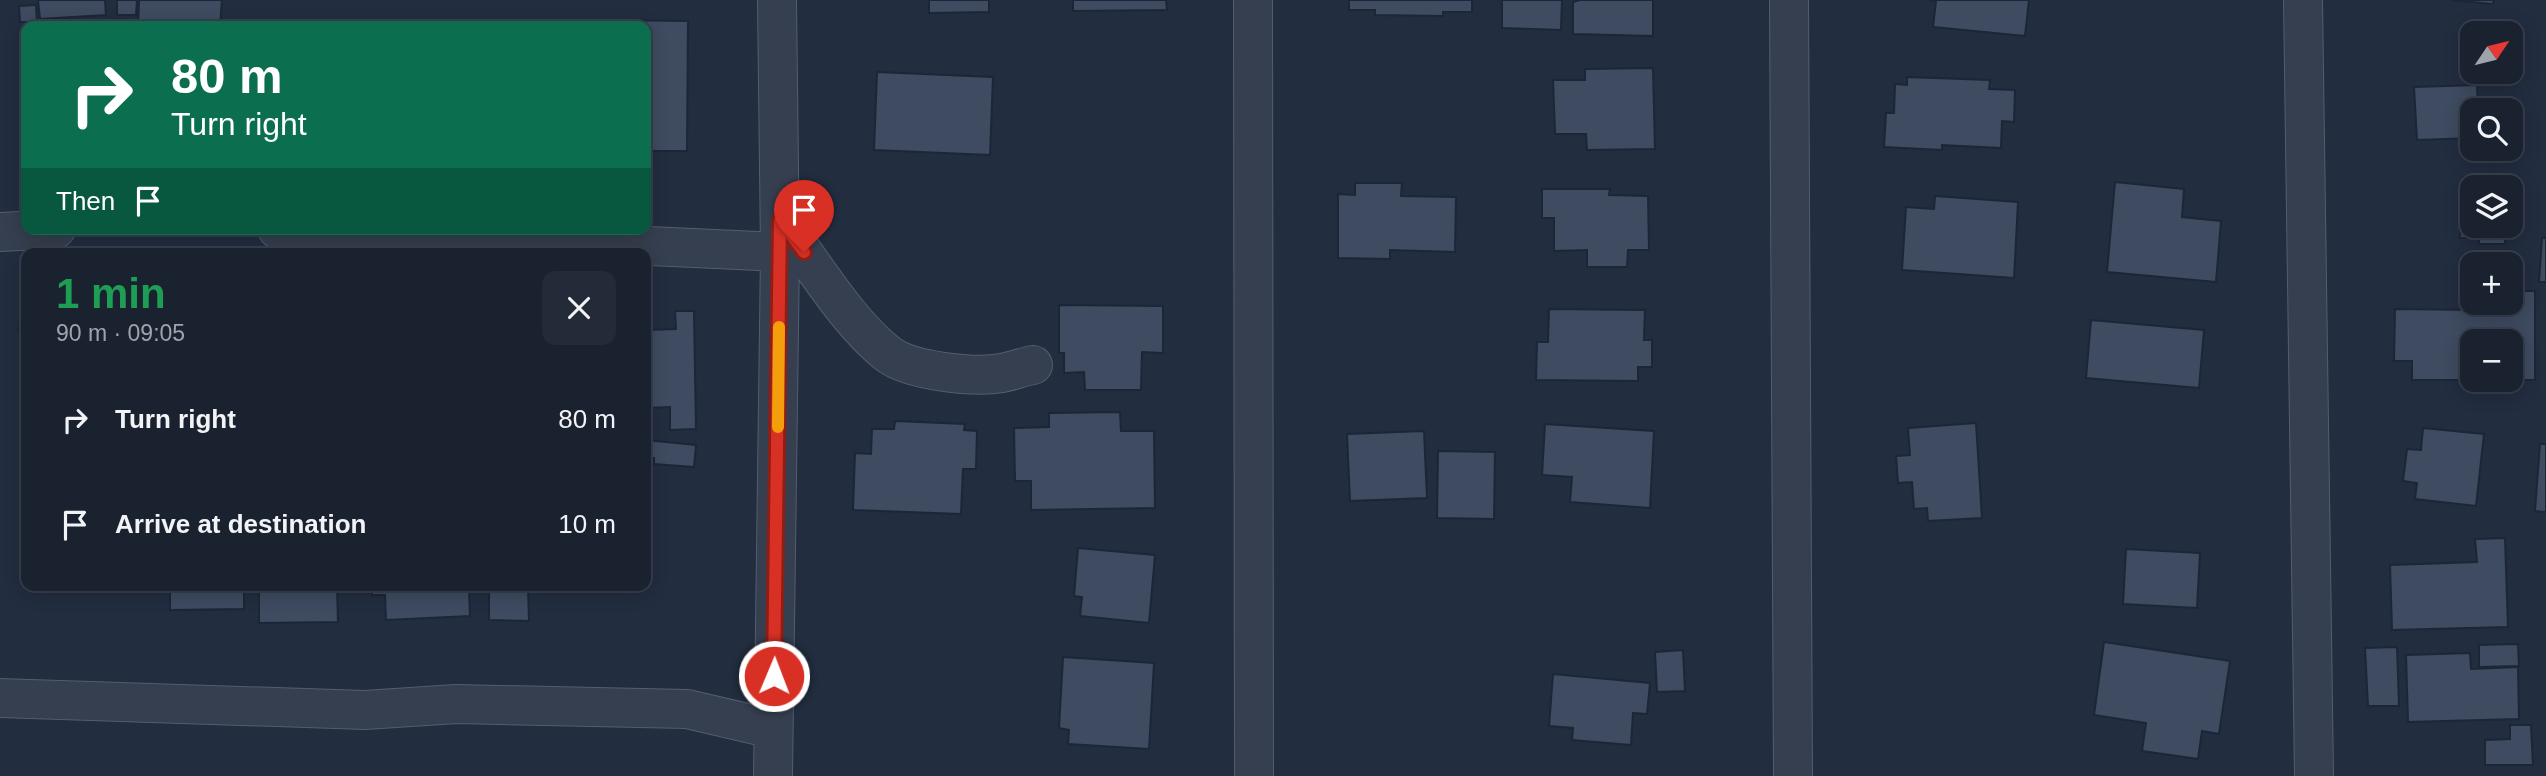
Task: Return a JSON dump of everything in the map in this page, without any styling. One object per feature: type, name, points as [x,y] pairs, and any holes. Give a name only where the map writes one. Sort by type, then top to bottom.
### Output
[{"type":"street","points":[[773,776],[780,236],[777,0]]},
{"type":"street","points":[[1253,0],[1254,776]]},
{"type":"street","points":[[1789,0],[1793,776]]},
{"type":"street","points":[[2303,0],[2314,776]]},
{"type":"street","points":[[0,232],[21,231]]},
{"type":"street","points":[[651,234],[780,236],[854,320],[889,355],[922,369],[958,372],[1000,373],[1033,365]]},
{"type":"street","points":[[0,698],[365,710],[456,704],[688,709],[773,729]]},
{"type":"building","points":[[38,0],[105,0],[106,15],[40,19]]},
{"type":"building","points":[[117,0],[137,0],[136,15],[117,15]]},
{"type":"building","points":[[139,0],[222,0],[220,21],[138,21]]},
{"type":"building","points":[[929,0],[989,0],[989,12],[929,13]]},
{"type":"building","points":[[1073,0],[1166,0],[1167,10],[1073,11]]},
{"type":"building","points":[[1349,0],[1472,0],[1472,12],[1443,12],[1443,16],[1375,15],[1375,10],[1349,10]]},
{"type":"building","points":[[1502,0],[1562,0],[1561,30],[1502,28]]},
{"type":"building","points":[[1653,0],[1653,36],[1573,34],[1573,2]]},
{"type":"building","points":[[1929,0],[2029,0],[2025,36],[1933,27],[1936,1]]},
{"type":"building","points":[[2451,0],[2494,0],[2493,4]]},
{"type":"building","points":[[36,5],[37,21],[20,22],[19,6]]},
{"type":"building","points":[[606,20],[688,21],[687,151],[651,151],[651,21]]},
{"type":"building","points":[[1653,68],[1655,149],[1587,150],[1586,134],[1555,134],[1553,80],[1585,80],[1585,69]]},
{"type":"building","points":[[877,72],[993,77],[990,155],[874,150]]},
{"type":"building","points":[[1907,77],[1990,80],[1989,89],[2015,90],[2014,122],[2002,121],[2001,148],[1942,145],[1942,150],[1884,147],[1886,113],[1894,113],[1895,84],[1907,85]]},
{"type":"building","points":[[2477,85],[2478,98],[2460,98],[2460,138],[2417,140],[2414,87]]},
{"type":"building","points":[[2115,182],[2184,189],[2182,217],[2221,221],[2216,282],[2107,272]]},
{"type":"building","points":[[1355,183],[1402,183],[1401,196],[1456,197],[1455,252],[1390,250],[1390,259],[1338,258],[1338,194],[1355,195]]},
{"type":"building","points":[[1542,189],[1610,189],[1609,195],[1648,196],[1649,250],[1628,250],[1627,267],[1587,267],[1587,250],[1554,251],[1554,218],[1542,218]]},
{"type":"building","points":[[1935,196],[2018,202],[2014,278],[1902,270],[1906,207],[1934,209]]},
{"type":"building","points":[[2479,238],[2505,238],[2505,244],[2479,244]]},
{"type":"building","points":[[2542,238],[2546,238],[2546,282],[2539,282]]},
{"type":"building","points":[[2523,291],[2535,291],[2535,380],[2523,380],[2523,329],[2460,329],[2460,380],[2412,380],[2412,361],[2394,361],[2395,309],[2460,310],[2460,315],[2523,315]]},
{"type":"building","points":[[1059,305],[1163,306],[1163,353],[1142,352],[1141,390],[1085,390],[1084,372],[1064,373],[1064,353],[1059,353]]},
{"type":"building","points":[[1549,309],[1645,310],[1644,340],[1652,340],[1652,367],[1638,367],[1638,381],[1536,380],[1537,342],[1548,342]]},
{"type":"building","points":[[675,311],[694,311],[696,429],[670,430],[670,407],[651,408],[651,330],[676,329]]},
{"type":"building","points":[[2091,320],[2204,330],[2199,388],[2086,378]]},
{"type":"building","points":[[1120,412],[1121,431],[1154,431],[1155,508],[1031,510],[1031,481],[1015,481],[1014,428],[1049,427],[1049,413]]},
{"type":"building","points":[[895,421],[965,424],[964,430],[977,431],[976,469],[963,469],[961,514],[853,510],[855,453],[871,454],[872,429],[894,429]]},
{"type":"building","points":[[1976,423],[1982,518],[1928,521],[1927,508],[1914,509],[1912,482],[1898,483],[1896,456],[1910,455],[1908,428]]},
{"type":"building","points":[[1545,424],[1654,431],[1650,508],[1570,502],[1572,477],[1542,475]]},
{"type":"building","points":[[2423,428],[2484,434],[2476,506],[2415,499],[2417,483],[2403,481],[2407,449],[2421,450]]},
{"type":"building","points":[[1424,431],[1427,498],[1350,501],[1347,434]]},
{"type":"building","points":[[651,440],[696,445],[694,467],[654,464],[654,458],[651,458]]},
{"type":"building","points":[[2540,444],[2546,444],[2546,512],[2535,511]]},
{"type":"building","points":[[1438,451],[1495,452],[1494,519],[1437,518]]},
{"type":"building","points":[[2505,538],[2508,627],[2392,630],[2390,565],[2477,562],[2475,539]]},
{"type":"building","points":[[1078,548],[1155,555],[1149,623],[1080,616],[1082,597],[1074,596]]},
{"type":"building","points":[[2126,549],[2200,553],[2197,608],[2123,604]]},
{"type":"building","points":[[170,591],[244,591],[244,609],[170,610]]},
{"type":"building","points":[[259,591],[337,591],[338,622],[259,623]]},
{"type":"building","points":[[372,591],[469,591],[470,616],[386,620],[385,595],[372,595]]},
{"type":"building","points":[[489,591],[528,591],[529,621],[489,620]]},
{"type":"building","points":[[2104,642],[2230,661],[2219,734],[2202,731],[2198,759],[2142,751],[2146,723],[2094,715]]},
{"type":"building","points":[[2518,644],[2519,666],[2479,667],[2479,645]]},
{"type":"building","points":[[2397,647],[2399,706],[2368,706],[2365,648]]},
{"type":"building","points":[[1683,650],[1685,691],[1657,692],[1655,652]]},
{"type":"building","points":[[2470,653],[2471,669],[2518,667],[2519,719],[2408,722],[2406,655]]},
{"type":"building","points":[[1063,657],[1154,663],[1149,749],[1068,744],[1069,730],[1059,728]]},
{"type":"building","points":[[1553,674],[1650,683],[1647,714],[1633,713],[1631,745],[1572,740],[1573,728],[1549,726]]},
{"type":"building","points":[[2510,725],[2531,725],[2533,765],[2485,765],[2485,740],[2510,739]]},
{"type":"slow traffic","points":[[778,427],[779,327]]},
{"type":"route","points":[[774,676],[780,220],[804,252]]}]
